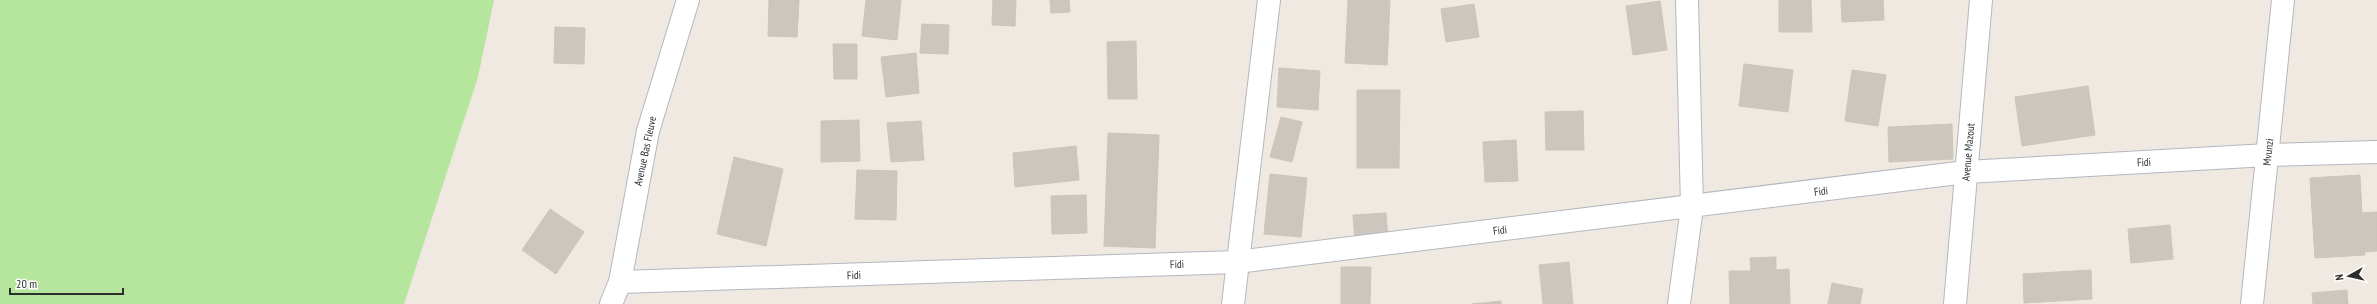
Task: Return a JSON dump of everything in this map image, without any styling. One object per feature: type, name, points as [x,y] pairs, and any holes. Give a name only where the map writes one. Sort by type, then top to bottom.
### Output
[{"type":"street","name":"Avenue Bas Fleuve","points":[[611,304],[620,282],[648,131],[688,0]]},
{"type":"street","points":[[1233,304],[1269,0]]},
{"type":"street","points":[[1679,304],[1692,207],[1687,0]]},
{"type":"street","name":"Avenue Mazout","points":[[1955,304],[1981,0]]},
{"type":"street","name":"Mvunzi","points":[[2252,304],[2283,0]]},
{"type":"street","name":"Fidi","points":[[620,282],[1237,262],[1966,172],[2268,155],[2377,152]]},
{"type":"green space","points":[[0,0],[494,0],[478,77],[404,304],[0,304]]},
{"type":"building","points":[[769,0],[799,0],[797,37],[768,36]]},
{"type":"building","points":[[866,0],[901,0],[897,40],[862,36]]},
{"type":"building","points":[[993,0],[1016,0],[1015,26],[992,25]]},
{"type":"building","points":[[1050,0],[1069,0],[1070,12],[1051,13]]},
{"type":"building","points":[[1348,0],[1390,0],[1387,65],[1345,63]]},
{"type":"building","points":[[1779,0],[1811,0],[1812,32],[1779,32]]},
{"type":"building","points":[[1841,0],[1883,0],[1884,20],[1842,22]]},
{"type":"building","points":[[1660,1],[1667,50],[1633,55],[1626,6]]},
{"type":"building","points":[[1474,4],[1479,37],[1446,42],[1441,9]]},
{"type":"building","points":[[922,24],[949,25],[948,54],[920,53]]},
{"type":"building","points":[[555,27],[585,28],[584,64],[554,63]]},
{"type":"building","points":[[1136,41],[1137,99],[1108,99],[1107,42]]},
{"type":"building","points":[[833,44],[857,44],[857,79],[834,79]]},
{"type":"building","points":[[916,53],[919,93],[886,97],[881,57]]},
{"type":"building","points":[[1744,64],[1793,70],[1788,112],[1739,106]]},
{"type":"building","points":[[1279,68],[1320,71],[1318,110],[1277,107]]},
{"type":"building","points":[[1852,70],[1886,75],[1878,126],[1845,121]]},
{"type":"building","points":[[2088,86],[2095,135],[2022,146],[2015,97]]},
{"type":"building","points":[[1357,90],[1400,90],[1399,168],[1357,168]]},
{"type":"building","points":[[1583,111],[1584,150],[1546,150],[1545,112]]},
{"type":"building","points":[[1281,117],[1302,122],[1292,162],[1270,157]]},
{"type":"building","points":[[859,120],[860,161],[821,162],[821,121]]},
{"type":"building","points":[[921,121],[924,160],[891,162],[887,123]]},
{"type":"building","points":[[1952,124],[1953,159],[1889,162],[1888,127]]},
{"type":"building","points":[[1108,133],[1159,135],[1155,248],[1104,246]]},
{"type":"building","points":[[1516,140],[1518,181],[1485,182],[1483,142]]},
{"type":"building","points":[[1076,146],[1079,180],[1015,187],[1013,153]]},
{"type":"building","points":[[734,157],[783,169],[766,246],[717,234]]},
{"type":"building","points":[[857,170],[897,171],[896,220],[855,219]]},
{"type":"building","points":[[1270,174],[1307,178],[1301,237],[1264,234]]},
{"type":"building","points":[[2360,175],[2362,213],[2377,212],[2377,251],[2364,252],[2365,255],[2315,258],[2310,178]]},
{"type":"building","points":[[1086,195],[1087,233],[1052,234],[1051,196]]},
{"type":"building","points":[[550,209],[584,232],[556,274],[522,250]]},
{"type":"building","points":[[1386,213],[1388,239],[1355,241],[1353,215]]},
{"type":"building","points":[[2170,225],[2173,259],[2131,263],[2128,229]]},
{"type":"building","points":[[1776,257],[1776,270],[1789,269],[1790,304],[1730,304],[1729,271],[1751,271],[1750,258]]},
{"type":"building","points":[[1569,262],[1573,304],[1543,304],[1539,265]]},
{"type":"building","points":[[1341,267],[1371,267],[1370,304],[1341,304]]},
{"type":"building","points":[[2091,270],[2092,299],[2024,303],[2023,274]]},
{"type":"building","points":[[1832,283],[1863,289],[1860,304],[1828,304]]},
{"type":"building","points":[[2347,290],[2348,304],[2313,304],[2312,293]]},
{"type":"building","points":[[1501,301],[1501,304],[1472,304]]}]
